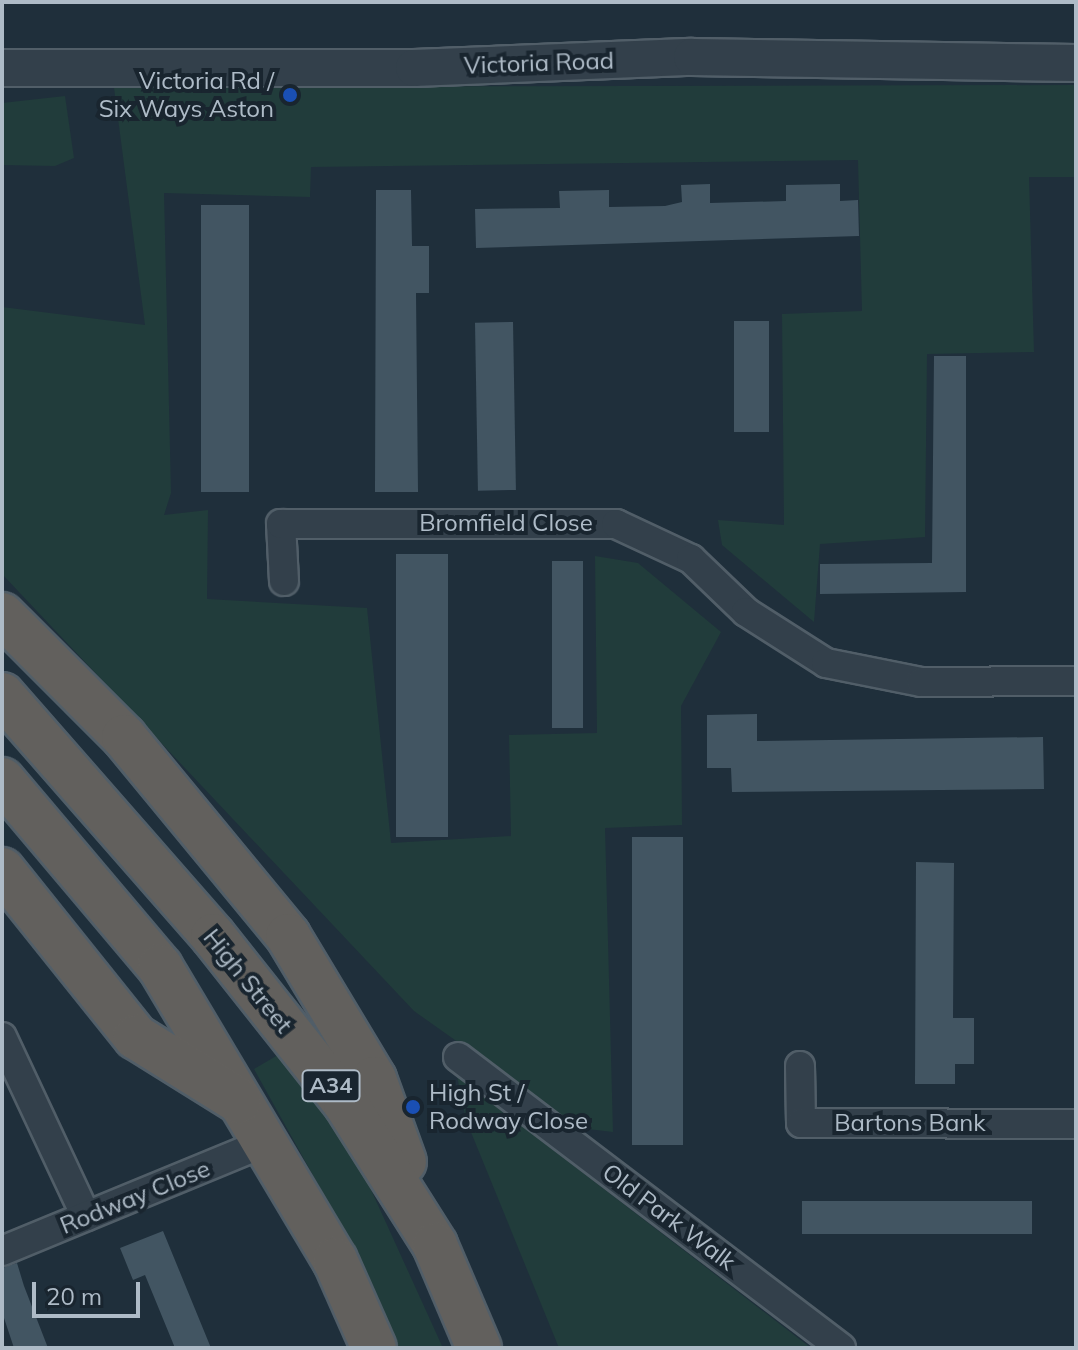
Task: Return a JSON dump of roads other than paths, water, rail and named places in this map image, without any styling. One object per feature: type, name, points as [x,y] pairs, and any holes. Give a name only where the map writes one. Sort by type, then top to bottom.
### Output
[{"type":"highway","points":[[2,615],[124,737],[288,936],[374,1079],[435,1245]]},
{"type":"highway","name":"High Street","points":[[2,695],[61,757],[346,1104],[435,1245],[477,1345]]},
{"type":"highway","points":[[2,780],[160,967],[257,1124],[335,1260],[374,1348]]},
{"type":"highway","points":[[2,870],[136,1037],[257,1124]]},
{"type":"street","name":"Victoria Road","points":[[2,68],[414,68],[692,57],[1075,61]]},
{"type":"street","name":"Bromfield Close","points":[[284,581],[281,524],[616,524],[691,559],[746,612],[826,663],[921,682],[1076,681]]},
{"type":"street","points":[[2,1037],[86,1216]]},
{"type":"street","name":"Old Park Walk","points":[[458,1057],[841,1348]]},
{"type":"street","name":"Bartons Bank","points":[[800,1066],[801,1123],[1076,1124]]},
{"type":"street","name":"Rodway Close","points":[[2,1251],[86,1216],[257,1124]]},
{"type":"place","name":"Victoria Rd / Six Ways Aston","points":[[290,95]]},
{"type":"place","name":"High St / Rodway Close","points":[[413,1107]]}]
